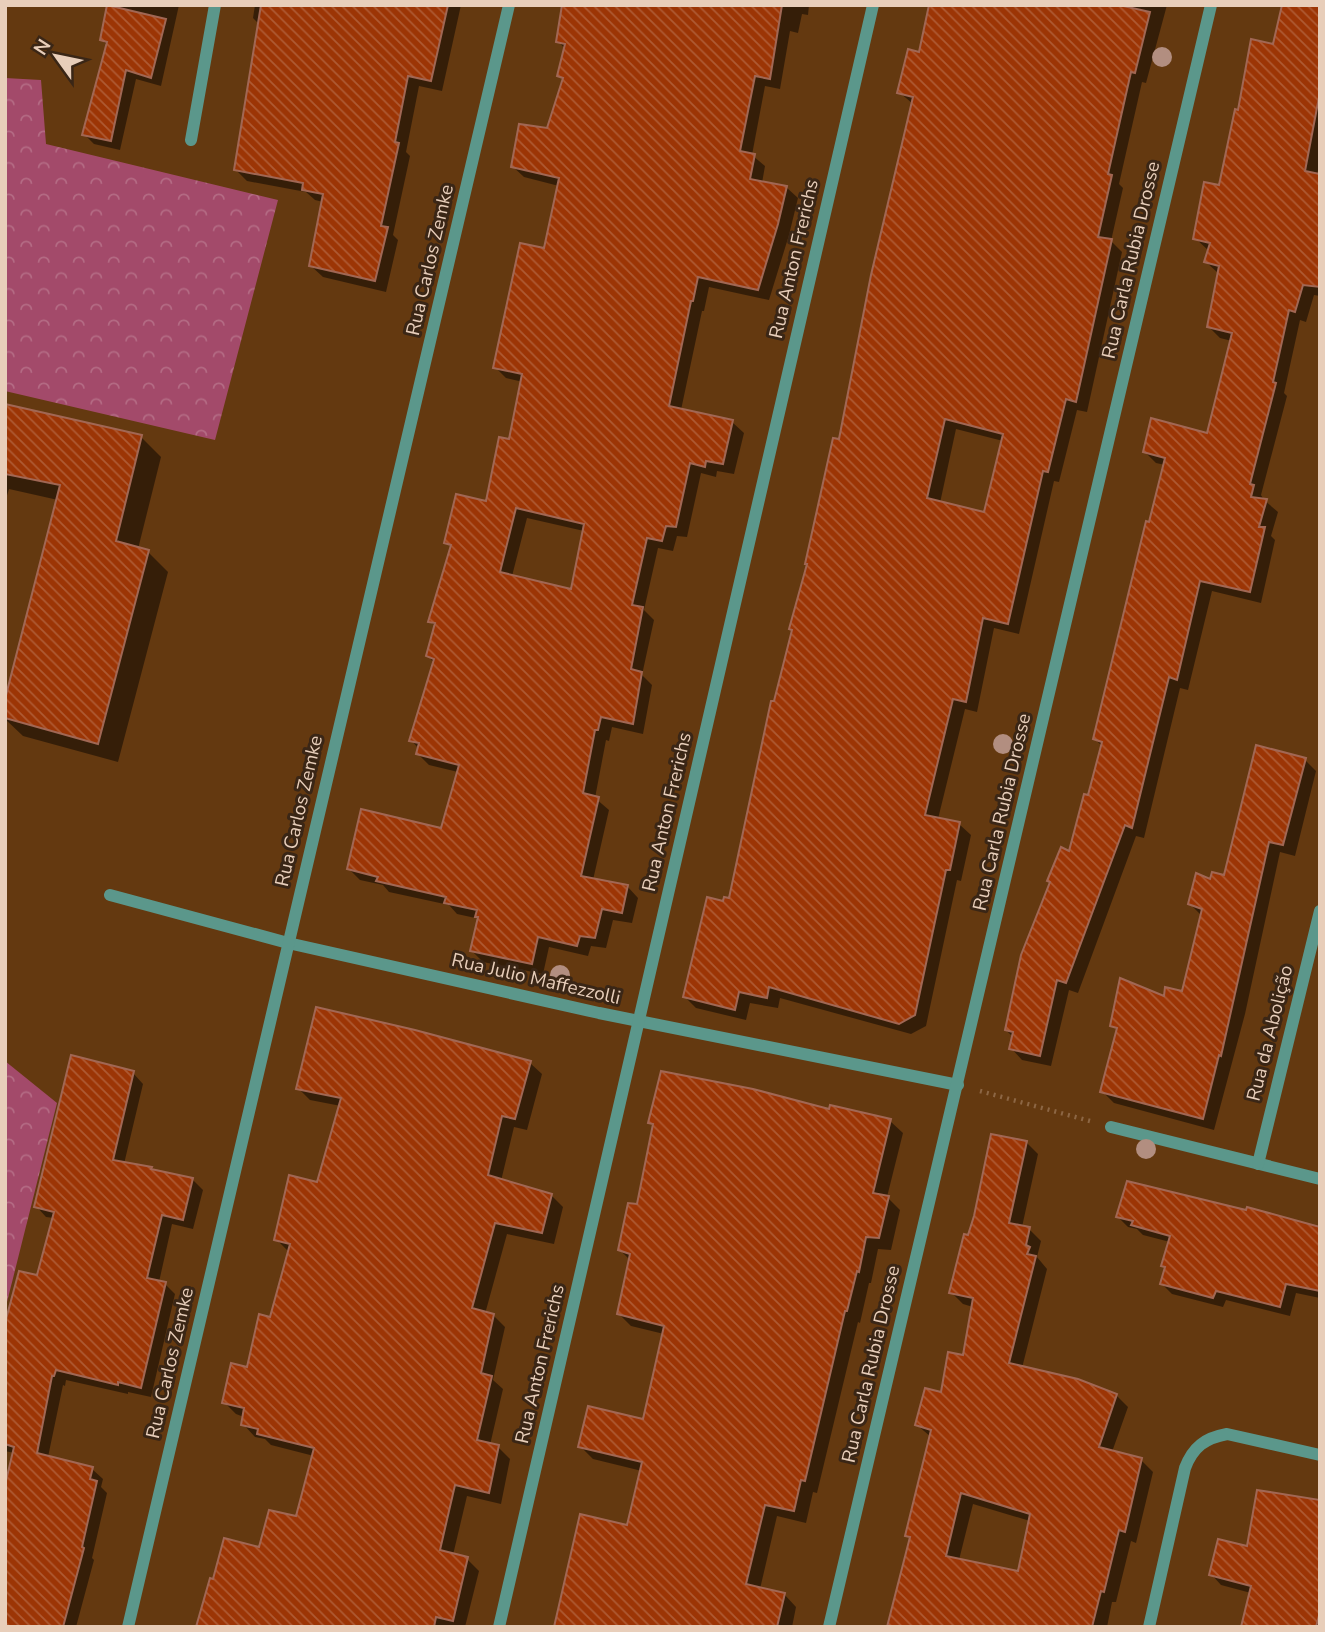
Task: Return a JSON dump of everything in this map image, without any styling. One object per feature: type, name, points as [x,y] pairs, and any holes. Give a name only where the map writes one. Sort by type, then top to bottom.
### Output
[{"type":"street","points":[[191,140],[215,5]]},
{"type":"street","name":"Rua Carlos Zemke","points":[[128,1627],[509,5]]},
{"type":"street","name":"Rua Anton Frerichs","points":[[499,1627],[873,5]]},
{"type":"street","name":"Rua Carla Rubia Drosse","points":[[829,1627],[1211,5]]},
{"type":"street","name":"Rua Julio Maffezzolli","points":[[110,895],[288,943],[638,1021],[958,1085]]},
{"type":"street","name":"Rua da Abolição","points":[[1258,1164],[1320,911]]},
{"type":"street","points":[[1111,1127],[1320,1179]]},
{"type":"street","points":[[1149,1627],[1185,1468],[1190,1455],[1200,1443],[1227,1434],[1320,1455]]},
{"type":"path","points":[[958,1085],[1111,1127]]},
{"type":"green space","points":[[5,78],[41,80],[46,144],[278,200],[215,440],[5,391]]},
{"type":"green space","points":[[5,1061],[57,1103],[5,1310]]},
{"type":"building","points":[[107,5],[166,19],[151,78],[126,70],[111,141],[82,135],[107,42],[100,40]]},
{"type":"building","points":[[261,5],[448,5],[431,81],[408,76],[395,142],[399,143],[381,226],[388,227],[375,281],[309,266],[323,194],[302,190],[303,183],[234,170]]},
{"type":"building","points":[[562,5],[782,5],[770,79],[755,76],[740,151],[755,154],[750,179],[787,186],[758,290],[698,277],[691,301],[669,406],[733,420],[723,464],[706,461],[705,467],[690,463],[676,527],[666,526],[662,541],[647,538],[632,605],[643,607],[631,669],[642,672],[633,724],[601,717],[598,730],[595,730],[583,793],[599,797],[581,876],[628,885],[622,913],[602,909],[595,938],[580,936],[577,946],[538,937],[532,964],[470,951],[478,917],[475,917],[477,910],[444,903],[446,897],[376,881],[378,877],[347,869],[361,809],[441,828],[459,765],[416,754],[419,743],[409,741],[434,659],[426,656],[435,623],[428,622],[451,545],[444,543],[456,494],[486,501],[499,437],[509,439],[522,374],[493,368],[520,243],[544,248],[559,178],[511,167],[519,124],[547,128],[563,78],[557,76],[565,44],[556,42]],"holes":[[[516,508],[584,524],[571,589],[500,572]]]},
{"type":"building","points":[[929,5],[1119,5],[1150,12],[1135,73],[1131,72],[1108,174],[1112,175],[1098,237],[1112,239],[1076,402],[1066,399],[1048,472],[1043,471],[1008,624],[983,618],[966,702],[953,699],[925,815],[960,822],[950,870],[946,870],[915,1015],[899,1024],[769,987],[767,998],[739,992],[735,1010],[683,997],[707,897],[723,901],[724,897],[729,898],[771,701],[774,701],[792,630],[789,629],[807,564],[833,438],[839,439],[871,275],[913,97],[897,93],[908,49],[919,52]],"holes":[[[945,419],[1003,434],[984,512],[927,498]]]},
{"type":"building","points":[[1282,5],[1320,5],[1320,92],[1305,171],[1320,174],[1320,287],[1303,285],[1295,312],[1289,310],[1273,382],[1276,383],[1250,484],[1254,485],[1251,497],[1267,499],[1259,527],[1265,527],[1250,592],[1200,581],[1177,680],[1169,677],[1132,828],[1125,825],[1066,983],[1057,980],[1040,1056],[1009,1049],[1013,1032],[1005,1030],[1021,955],[1061,847],[1069,851],[1084,794],[1088,795],[1102,742],[1093,739],[1146,521],[1149,522],[1165,458],[1143,452],[1151,418],[1207,433],[1232,333],[1207,327],[1219,266],[1204,262],[1210,243],[1193,239],[1204,182],[1219,185],[1235,109],[1238,110],[1251,39],[1273,44]]},
{"type":"building","points":[[5,404],[142,435],[116,541],[149,550],[98,744],[5,718],[5,699],[60,485],[5,474]]},
{"type":"building","points":[[1256,745],[1306,758],[1283,845],[1269,842],[1221,1056],[1219,1055],[1203,1119],[1100,1092],[1117,1028],[1110,1026],[1120,978],[1164,996],[1165,987],[1182,991],[1202,909],[1188,904],[1196,873],[1210,879],[1212,872],[1224,875]]},
{"type":"building","points":[[316,1007],[531,1061],[515,1119],[502,1116],[488,1175],[552,1194],[542,1233],[495,1223],[472,1308],[494,1314],[481,1373],[492,1376],[477,1440],[499,1445],[489,1493],[455,1485],[440,1550],[468,1557],[453,1621],[436,1617],[434,1627],[196,1627],[224,1538],[259,1547],[269,1510],[296,1516],[314,1448],[257,1434],[258,1429],[241,1425],[244,1408],[222,1403],[231,1363],[247,1367],[259,1314],[270,1317],[290,1244],[274,1240],[289,1175],[317,1182],[341,1098],[296,1089]]},
{"type":"building","points":[[71,1055],[134,1071],[113,1160],[193,1178],[183,1220],[162,1215],[147,1278],[166,1282],[141,1388],[56,1370],[52,1376],[37,1453],[93,1467],[90,1479],[97,1481],[82,1547],[84,1548],[63,1627],[5,1627],[5,1485],[14,1447],[5,1444],[5,1323],[19,1271],[37,1275],[54,1212],[34,1207]]},
{"type":"building","points":[[661,1071],[753,1089],[829,1109],[830,1105],[891,1119],[873,1193],[889,1196],[879,1238],[866,1237],[859,1272],[857,1271],[845,1311],[805,1481],[801,1480],[794,1511],[765,1505],[746,1584],[785,1593],[777,1627],[554,1627],[580,1514],[627,1525],[642,1462],[578,1447],[588,1406],[643,1419],[664,1326],[617,1314],[630,1254],[618,1250],[628,1203],[637,1204],[653,1124],[648,1123]]},
{"type":"building","points":[[991,1134],[1027,1141],[1009,1223],[1030,1227],[1026,1245],[1030,1247],[1027,1254],[1036,1256],[1009,1363],[1078,1379],[1117,1394],[1099,1447],[1142,1458],[1125,1532],[1119,1530],[1104,1592],[1101,1591],[1092,1627],[887,1627],[910,1537],[905,1536],[931,1430],[915,1425],[925,1388],[941,1392],[948,1352],[963,1355],[973,1298],[949,1293],[964,1234],[968,1235]],"holes":[[[961,1493],[1030,1514],[1018,1571],[946,1556]]]},
{"type":"building","points":[[1127,1181],[1246,1210],[1247,1207],[1320,1227],[1320,1291],[1286,1284],[1280,1307],[1216,1291],[1213,1298],[1160,1284],[1165,1267],[1161,1266],[1170,1236],[1131,1225],[1133,1221],[1116,1217]]},
{"type":"building","points":[[1257,1490],[1320,1500],[1320,1612],[1316,1627],[1241,1627],[1251,1586],[1209,1575],[1218,1539],[1247,1546]]}]
